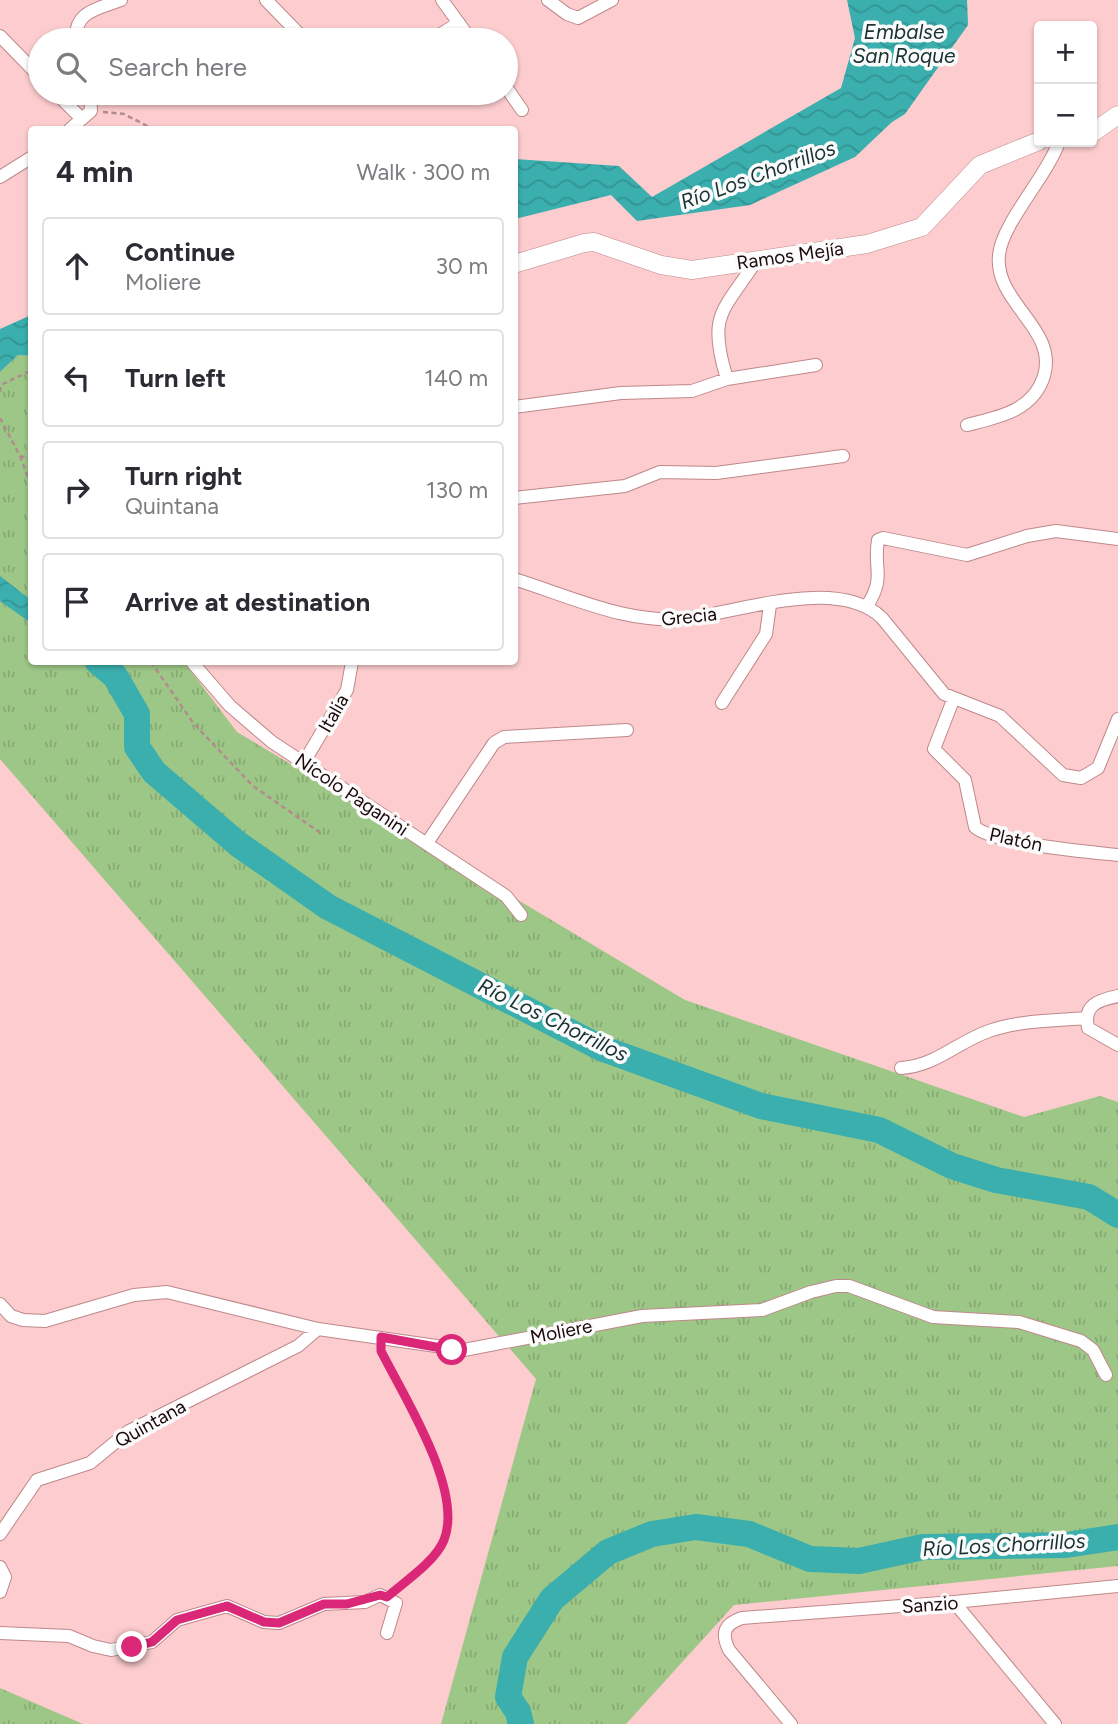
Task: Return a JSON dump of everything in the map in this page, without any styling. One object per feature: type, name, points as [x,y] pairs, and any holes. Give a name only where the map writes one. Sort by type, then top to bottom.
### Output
[{"type":"street","points":[[77,28],[77,21],[85,13],[121,0]]},
{"type":"street","points":[[266,0],[293,28]]},
{"type":"street","points":[[442,0],[463,28]]},
{"type":"street","points":[[548,0],[567,14],[578,18],[612,0]]},
{"type":"street","points":[[451,28],[459,23]]},
{"type":"street","points":[[0,36],[28,64]]},
{"type":"street","points":[[518,104],[522,110]]},
{"type":"street","points":[[73,105],[87,115]]},
{"type":"street","points":[[74,126],[87,115],[88,105]]},
{"type":"street","points":[[1097,130],[1118,115]]},
{"type":"street","name":"Ramos Mejía","points":[[518,263],[594,242],[672,268],[692,270],[867,244],[922,227],[980,165],[1034,143]]},
{"type":"street","points":[[967,425],[1011,413],[1039,391],[1045,373],[1048,356],[1045,347],[1013,300],[1000,275],[999,254],[1005,236],[1054,158],[1057,147]]},
{"type":"street","points":[[0,177],[28,160]]},
{"type":"street","points":[[727,379],[717,345],[719,317],[726,302],[756,261]]},
{"type":"street","points":[[518,406],[621,393],[692,390],[727,379],[816,365]]},
{"type":"street","points":[[518,498],[625,486],[660,472],[716,473],[844,456]]},
{"type":"street","points":[[1118,539],[1056,531],[1027,536],[967,555],[888,537],[878,540],[878,586],[867,606],[883,618],[936,687],[953,700],[1000,716],[1056,770],[1073,777],[1090,775],[1098,768],[1118,719]]},
{"type":"street","name":"Grecia","points":[[518,580],[644,620],[691,618],[836,597],[867,606]]},
{"type":"street","points":[[722,703],[766,634],[770,605]]},
{"type":"street","name":"Nícolo Paganini","points":[[195,665],[237,712],[272,742],[506,896],[521,915]]},
{"type":"street","name":"Italia","points":[[304,762],[347,690],[351,665]]},
{"type":"street","name":"Platón","points":[[953,700],[934,748],[965,780],[975,827],[993,837],[1118,855]]},
{"type":"street","points":[[427,843],[494,743],[504,737],[627,730]]},
{"type":"street","points":[[1118,996],[1099,1000],[1090,1006],[1086,1018],[1088,1028],[1118,1045]]},
{"type":"street","points":[[901,1068],[919,1067],[985,1032],[1003,1026],[1086,1018]]},
{"type":"street","name":"Moliere","points":[[0,1304],[11,1315],[23,1320],[46,1321],[134,1295],[167,1292],[318,1329],[464,1350],[642,1316],[762,1310],[811,1292],[849,1286],[933,1317],[1019,1322],[1080,1341],[1093,1350],[1106,1375]]},
{"type":"street","name":"Quintana","points":[[0,1534],[37,1480],[74,1471],[90,1463],[118,1437],[298,1346],[318,1329]]},
{"type":"street","points":[[0,1567],[5,1584],[0,1592]]},
{"type":"street","name":"Sanzio","points":[[790,1724],[729,1650],[724,1640],[725,1629],[730,1622],[742,1618],[1115,1589]]},
{"type":"street","points":[[0,1633],[69,1636],[111,1650],[152,1642],[177,1620],[227,1606],[264,1622],[279,1623],[324,1604],[347,1604],[380,1595],[396,1603],[387,1633]]},
{"type":"street","points":[[954,1602],[1055,1724]]},
{"type":"path","points":[[87,115],[124,114],[147,126]]},
{"type":"path","points":[[0,392],[1,385],[28,372]]},
{"type":"path","points":[[0,418],[28,477]]},
{"type":"path","points":[[20,456],[28,458]]},
{"type":"path","points":[[152,665],[194,724],[253,786],[322,834]]},
{"type":"path","points":[[381,1337],[381,1351],[436,1458],[448,1504],[444,1540],[432,1557],[387,1597]]},
{"type":"green space","points":[[18,355],[28,356],[28,665],[186,665],[237,732],[685,1000],[1024,1117],[1100,1096],[1118,1102],[1118,1566],[734,1605],[626,1724],[441,1724],[536,1379],[0,759],[0,372]]},
{"type":"green space","points":[[0,1688],[83,1724],[0,1724]]},
{"type":"water","name":"Embalse San Roque","points":[[847,0],[967,0],[968,25],[905,114],[892,122],[855,157],[750,205],[637,221],[611,195],[518,218],[518,159],[619,166],[652,197],[841,88],[855,38]]},
{"type":"water","points":[[28,316],[28,356],[18,355],[0,372],[0,329]]},
{"type":"water","points":[[0,576],[28,598],[28,621],[0,601]]},
{"type":"waterway","name":"Río Los Chorrillos","points":[[102,665],[115,676],[137,714],[137,747],[154,772],[238,844],[328,907],[601,1048],[761,1106],[879,1130],[952,1166],[996,1180],[1089,1197],[1118,1215]]},
{"type":"waterway","name":"Río Los Chorrillos","points":[[521,1724],[518,1712],[508,1697],[515,1657],[552,1599],[608,1552],[652,1534],[696,1527],[749,1534],[810,1559],[859,1561],[923,1547],[1066,1545],[1118,1537]]},
{"type":"route","points":[[132,1647],[152,1642],[177,1620],[227,1606],[264,1622],[279,1623],[324,1604],[365,1602],[380,1595],[387,1597],[432,1557],[444,1540],[448,1504],[436,1458],[381,1351],[381,1337],[452,1350]]}]
